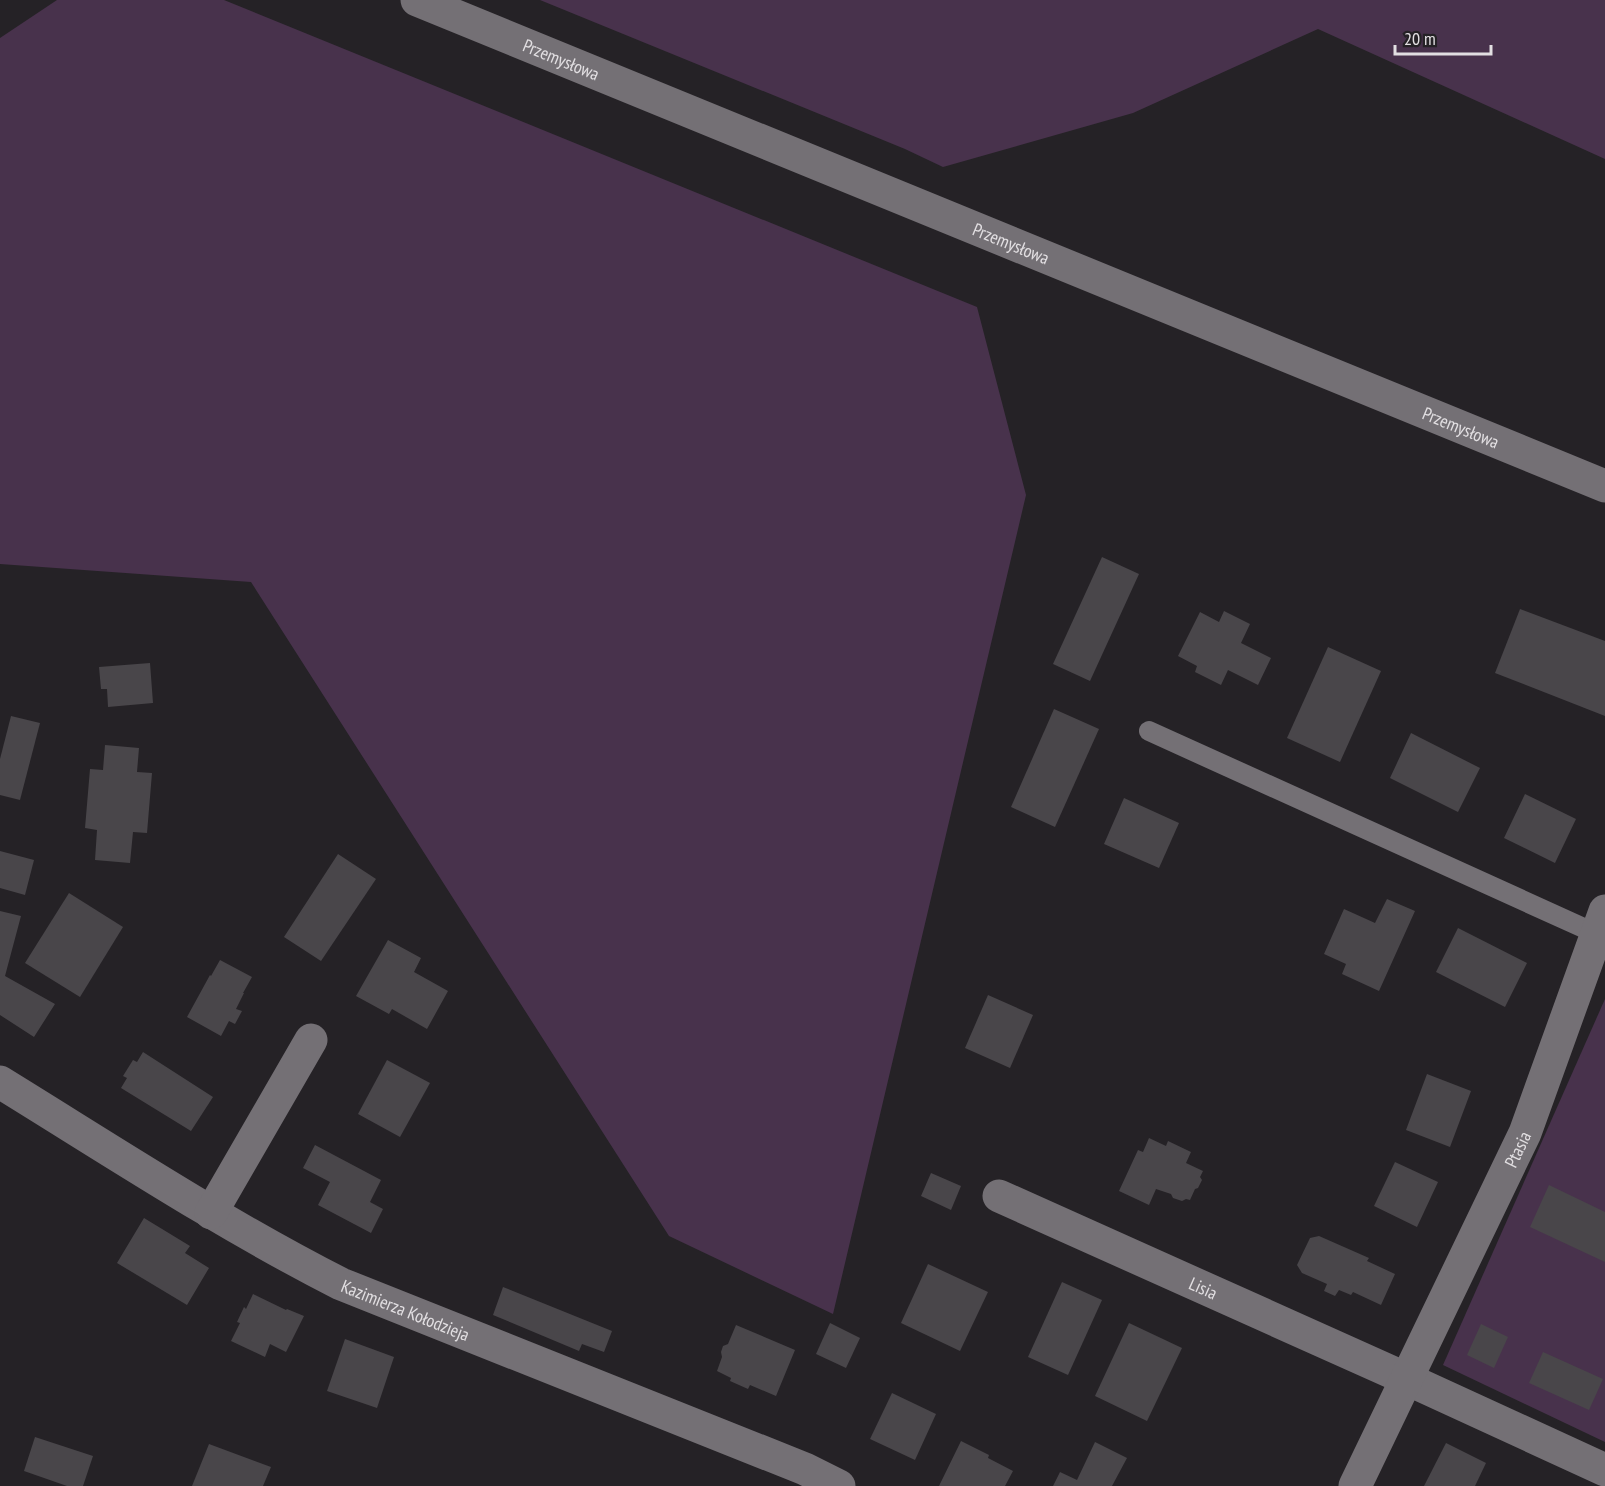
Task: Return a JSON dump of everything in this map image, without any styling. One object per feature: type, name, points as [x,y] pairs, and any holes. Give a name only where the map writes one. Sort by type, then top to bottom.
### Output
[{"type":"street","name":"Przemysłowa","points":[[417,0],[1605,486]]},
{"type":"street","name":"Ptasia","points":[[1407,1379],[1525,1133],[1601,922]]},
{"type":"street","points":[[211,1213],[311,1040]]},
{"type":"street","name":"Kazimierza Kołodzieja","points":[[0,1082],[211,1213],[341,1284],[805,1469],[839,1486]]},
{"type":"street","name":"Lisia","points":[[999,1196],[1605,1470]]},
{"type":"street","points":[[1355,1486],[1407,1379]]},
{"type":"lane","points":[[1149,731],[1601,922]]},
{"type":"shaded area","points":[[57,0],[224,0],[977,307],[1026,495],[833,1314],[669,1236],[251,582],[0,564],[0,38]]},
{"type":"shaded area","points":[[540,0],[1605,0],[1605,159],[1318,29],[1133,113],[943,167],[905,149]]},
{"type":"shaded area","points":[[1605,999],[1605,1442],[1443,1365]]},
{"type":"building","points":[[1102,557],[1139,574],[1090,681],[1053,664]]},
{"type":"building","points":[[1520,609],[1605,641],[1605,716],[1495,673]]},
{"type":"building","points":[[1224,611],[1250,624],[1241,643],[1271,658],[1258,685],[1228,670],[1221,685],[1195,672],[1197,666],[1178,656],[1200,612],[1219,622]]},
{"type":"building","points":[[1328,647],[1381,671],[1340,762],[1287,738]]},
{"type":"building","points":[[150,663],[153,703],[108,707],[107,689],[101,689],[99,667]]},
{"type":"building","points":[[1054,709],[1099,729],[1055,827],[1011,807]]},
{"type":"building","points":[[11,716],[40,723],[20,800],[0,795],[0,759]]},
{"type":"building","points":[[1411,733],[1480,768],[1458,812],[1390,778]]},
{"type":"building","points":[[105,745],[139,748],[137,772],[152,773],[147,833],[133,832],[130,863],[95,860],[97,830],[85,828],[90,769],[103,770]]},
{"type":"building","points":[[1525,794],[1576,819],[1555,863],[1504,838]]},
{"type":"building","points":[[1124,798],[1179,823],[1159,868],[1104,844]]},
{"type":"building","points":[[0,851],[34,860],[25,895],[0,888]]},
{"type":"building","points":[[338,854],[376,879],[321,961],[284,937]]},
{"type":"building","points":[[69,893],[123,927],[80,997],[25,963]]},
{"type":"building","points":[[1387,899],[1415,911],[1379,991],[1342,974],[1346,964],[1324,954],[1344,909],[1375,923]]},
{"type":"building","points":[[0,911],[21,916],[5,976],[55,1004],[34,1037],[0,1015]]},
{"type":"building","points":[[1458,928],[1527,963],[1505,1007],[1436,972]]},
{"type":"building","points":[[388,940],[421,958],[414,972],[448,991],[427,1029],[392,1009],[389,1014],[356,996]]},
{"type":"building","points":[[220,960],[252,977],[236,1009],[242,1011],[235,1024],[229,1021],[221,1036],[187,1017]]},
{"type":"building","points":[[988,995],[1033,1015],[1010,1068],[965,1048]]},
{"type":"building","points":[[143,1052],[213,1097],[191,1131],[121,1088],[127,1078],[123,1076],[133,1060],[137,1062]]},
{"type":"building","points":[[387,1060],[430,1083],[400,1137],[358,1114]]},
{"type":"building","points":[[1427,1074],[1471,1091],[1450,1147],[1406,1130]]},
{"type":"building","points":[[1149,1138],[1166,1146],[1168,1141],[1191,1152],[1186,1163],[1203,1171],[1200,1177],[1202,1180],[1190,1200],[1182,1201],[1156,1189],[1149,1205],[1119,1191],[1138,1150],[1143,1152]]},
{"type":"building","points":[[315,1145],[381,1180],[370,1202],[383,1209],[371,1233],[318,1205],[330,1182],[303,1168]]},
{"type":"building","points":[[1395,1162],[1438,1182],[1417,1227],[1374,1206]]},
{"type":"building","points":[[931,1173],[961,1186],[951,1210],[921,1196]]},
{"type":"building","points":[[1549,1185],[1605,1212],[1605,1262],[1530,1227]]},
{"type":"building","points":[[144,1218],[190,1246],[185,1253],[209,1268],[187,1305],[117,1263]]},
{"type":"building","points":[[1319,1236],[1369,1258],[1367,1261],[1395,1274],[1381,1305],[1353,1292],[1351,1295],[1339,1290],[1335,1296],[1324,1291],[1327,1284],[1302,1273],[1297,1265],[1310,1238]]},
{"type":"building","points":[[928,1264],[988,1292],[960,1351],[901,1323]]},
{"type":"building","points":[[1062,1282],[1102,1300],[1068,1375],[1028,1357]]},
{"type":"building","points":[[503,1287],[612,1331],[604,1352],[582,1344],[579,1351],[493,1315]]},
{"type":"building","points":[[253,1294],[304,1316],[286,1352],[270,1344],[265,1357],[231,1341],[240,1323],[237,1322],[244,1307],[246,1309]]},
{"type":"building","points":[[830,1323],[860,1338],[846,1368],[816,1354]]},
{"type":"building","points":[[1129,1323],[1182,1348],[1147,1421],[1095,1396]]},
{"type":"building","points":[[1481,1324],[1508,1337],[1494,1368],[1467,1355]]},
{"type":"building","points":[[736,1325],[795,1350],[776,1396],[750,1385],[748,1389],[730,1381],[731,1378],[717,1371],[723,1346],[728,1344]]},
{"type":"building","points":[[345,1339],[394,1357],[377,1408],[327,1391]]},
{"type":"building","points":[[1543,1352],[1603,1379],[1589,1410],[1529,1383]]},
{"type":"building","points":[[892,1393],[936,1414],[915,1460],[870,1439]]},
{"type":"building","points":[[35,1437],[93,1456],[83,1486],[67,1486],[24,1471]]},
{"type":"building","points":[[961,1441],[989,1455],[988,1458],[1013,1471],[1005,1486],[939,1486]]},
{"type":"building","points":[[1095,1442],[1127,1458],[1112,1486],[1053,1486],[1060,1472],[1077,1480]]},
{"type":"building","points":[[1446,1443],[1486,1463],[1475,1486],[1424,1486]]},
{"type":"building","points":[[209,1444],[271,1467],[263,1486],[192,1486]]}]
